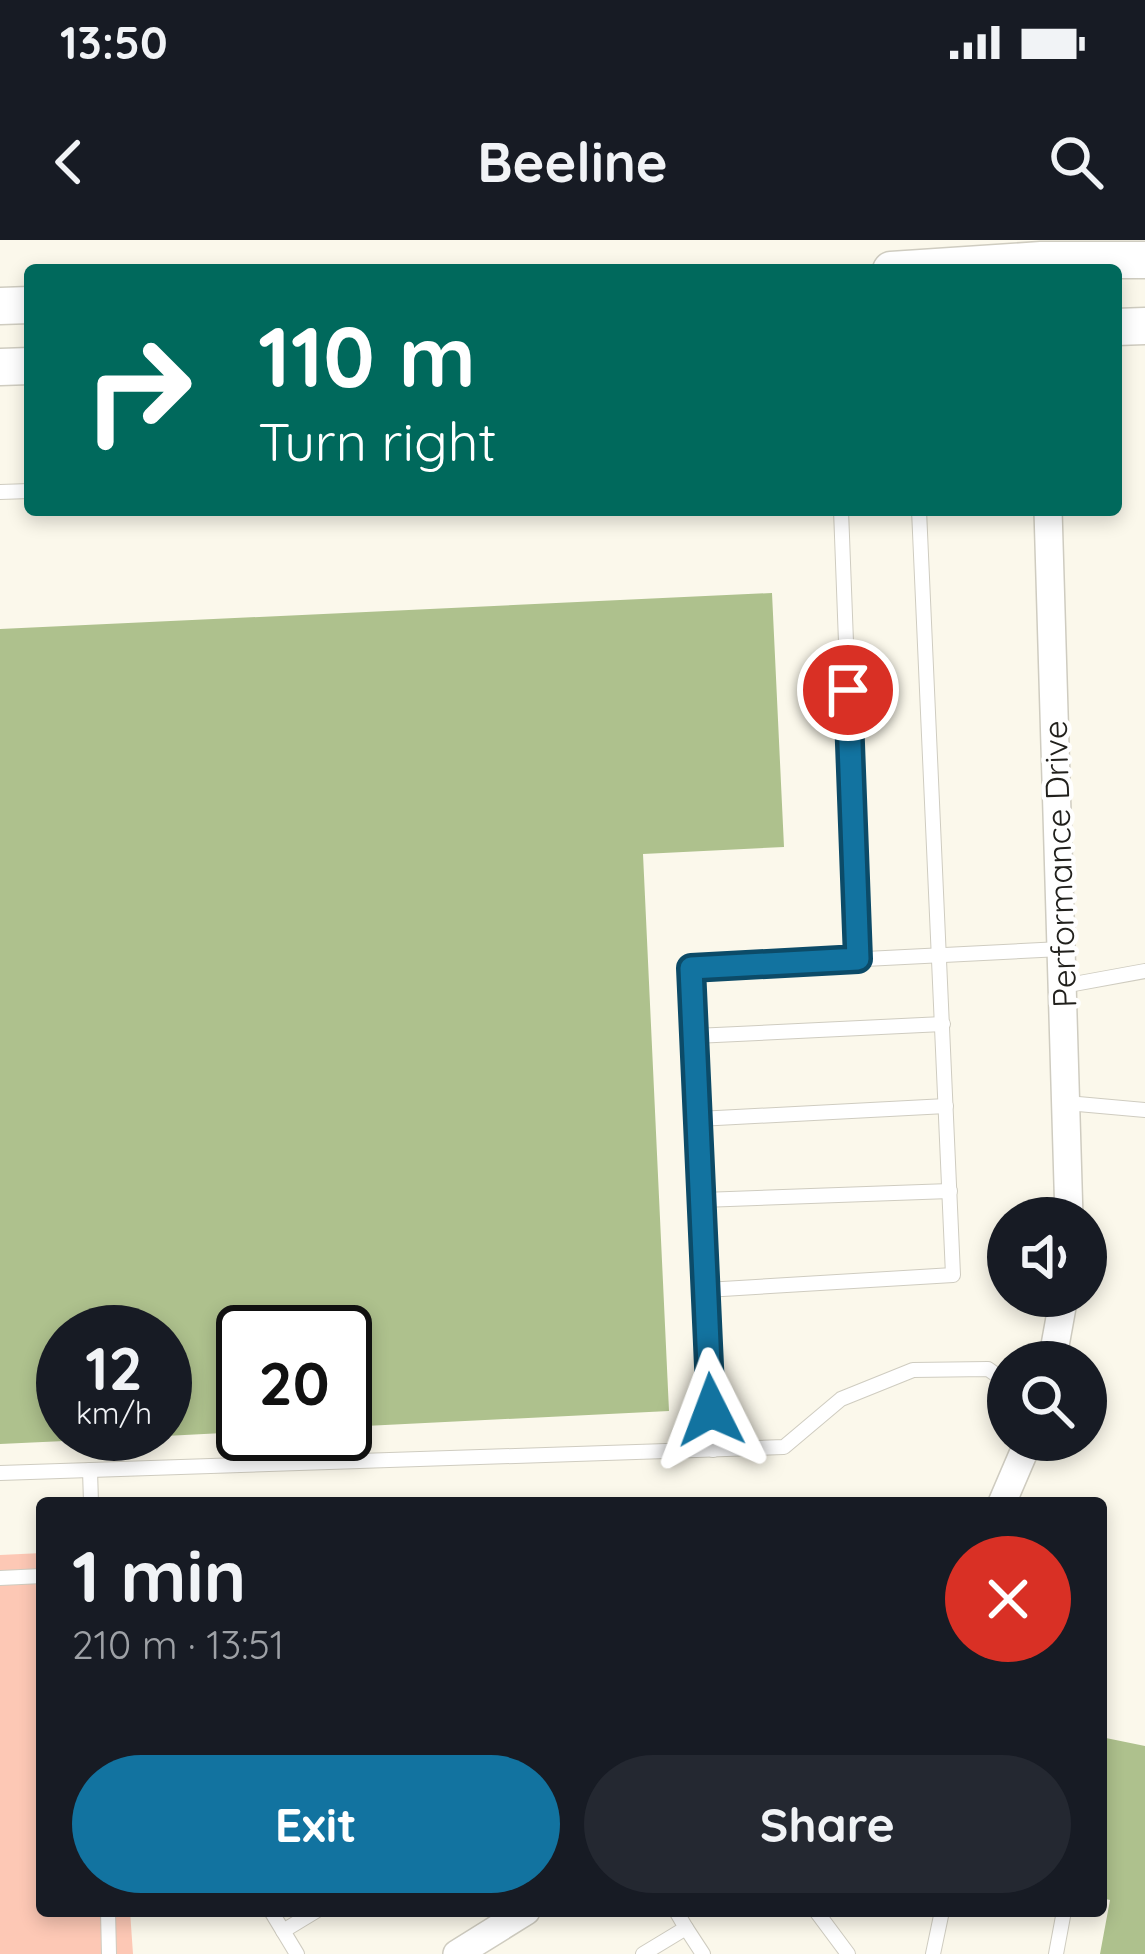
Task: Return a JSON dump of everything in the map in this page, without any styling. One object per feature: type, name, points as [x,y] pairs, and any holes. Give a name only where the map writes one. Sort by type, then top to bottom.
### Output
[{"type":"main road","points":[[960,264],[1041,257],[1145,260]]},
{"type":"street","name":"Performance Drive","points":[[1048,516],[1069,1197]]},
{"type":"street","points":[[1005,1497],[1020,1461]]},
{"type":"street","points":[[457,1954],[516,1917]]},
{"type":"lane","points":[[841,516],[858,959]]},
{"type":"lane","points":[[706,1290],[953,1275],[919,516]]},
{"type":"lane","points":[[713,1450],[691,968],[1062,949]]},
{"type":"lane","points":[[1064,986],[1145,971]]},
{"type":"lane","points":[[694,1036],[943,1024]]},
{"type":"lane","points":[[1067,1102],[1145,1110]]},
{"type":"lane","points":[[698,1119],[946,1106]]},
{"type":"lane","points":[[702,1200],[950,1191]]},
{"type":"lane","points":[[0,1473],[784,1447],[841,1399],[913,1370],[987,1369]]},
{"type":"lane","points":[[90,1470],[92,1497]]},
{"type":"lane","points":[[0,1578],[36,1576]]},
{"type":"lane","points":[[108,1917],[110,1954]]},
{"type":"lane","points":[[275,1917],[298,1954]]},
{"type":"lane","points":[[283,1931],[306,1917]]},
{"type":"lane","points":[[680,1917],[703,1954]]},
{"type":"lane","points":[[821,1917],[848,1954]]},
{"type":"lane","points":[[933,1954],[941,1917]]},
{"type":"lane","points":[[1056,1954],[1063,1917]]},
{"type":"lane","points":[[644,1954],[686,1928]]},
{"type":"shaded area","points":[[36,1553],[36,1917],[130,1917],[133,1954],[0,1954],[0,1555]]},
{"type":"building","points":[[772,593],[784,847],[643,854],[669,1411],[372,1426],[372,1305],[216,1305],[216,1433],[192,1435],[192,1305],[36,1305],[36,1442],[0,1444],[0,629]]},
{"type":"building","points":[[1107,1738],[1145,1746],[1145,1954],[1100,1954],[1110,1900]]},
{"type":"route","points":[[711,1410],[691,968],[858,959],[848,690]]}]
